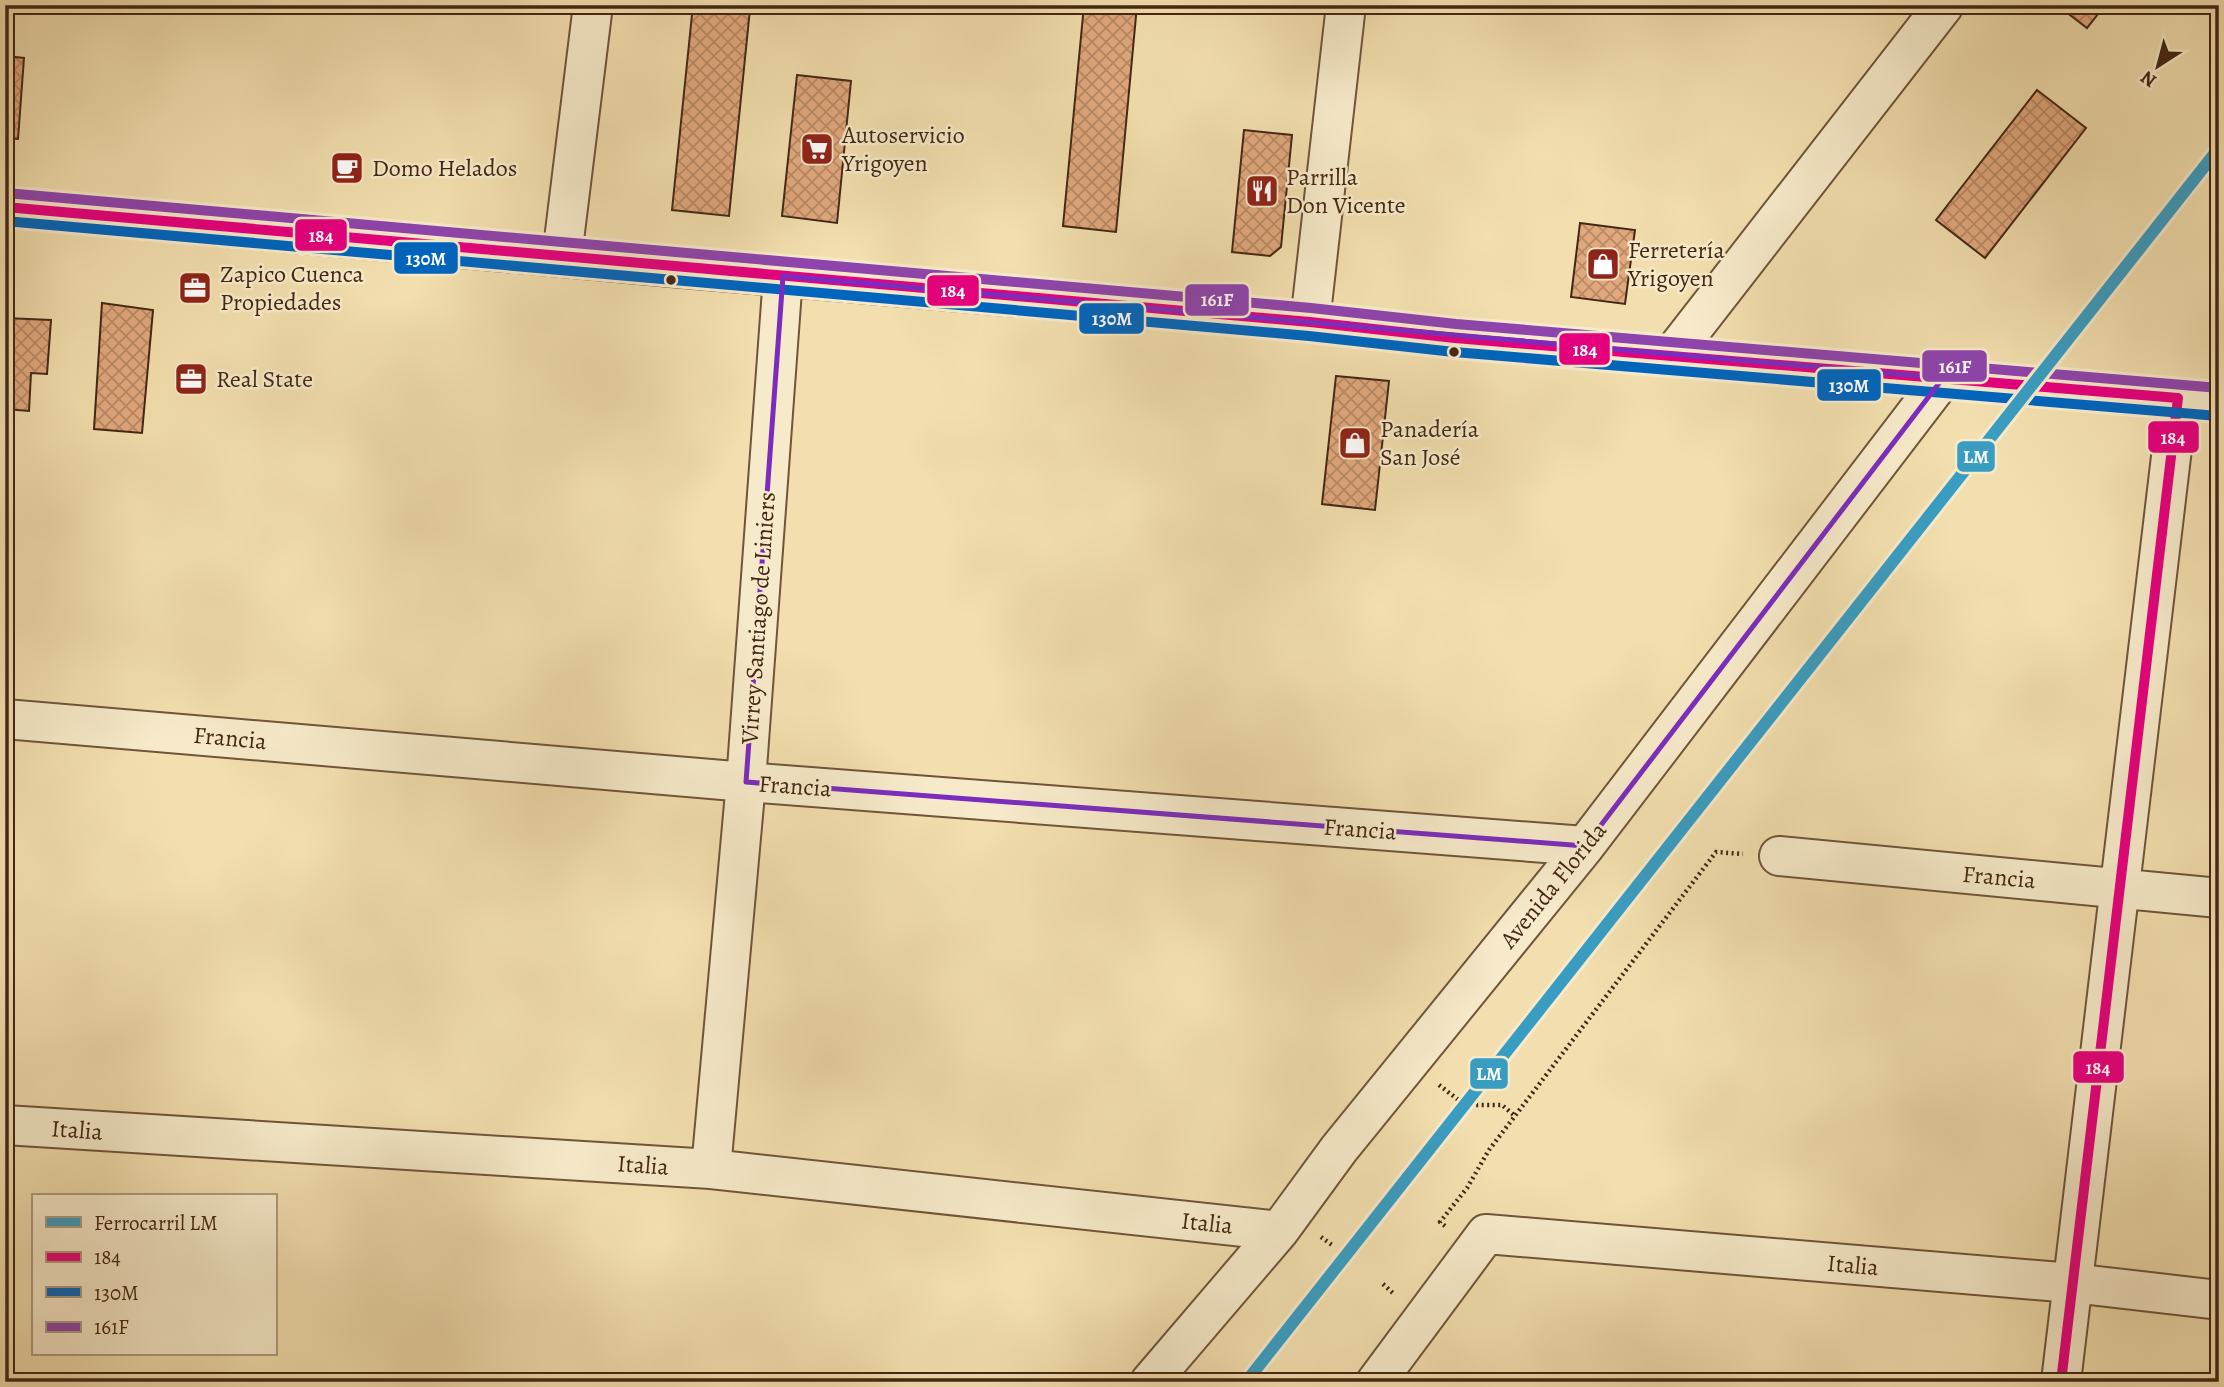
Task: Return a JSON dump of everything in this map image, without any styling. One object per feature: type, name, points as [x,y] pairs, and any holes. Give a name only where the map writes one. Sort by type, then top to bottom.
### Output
[{"type":"street","points":[[562,256],[593,5]]},
{"type":"street","points":[[1310,322],[1346,5]]},
{"type":"street","points":[[1672,355],[1944,5]]},
{"type":"street","points":[[5,207],[1310,322],[1455,338],[2219,402]]},
{"type":"street","name":"Virrey Santiago de Liniers","points":[[711,1169],[746,782],[783,276]]},
{"type":"street","name":"Avenida Florida","points":[[1150,1382],[1279,1231],[1339,1149],[1585,846],[1942,378]]},
{"type":"street","points":[[2061,1382],[2178,398]]},
{"type":"street","name":"Francia","points":[[5,719],[746,782],[1585,846]]},
{"type":"street","name":"Francia","points":[[1779,856],[2219,898]]},
{"type":"street","name":"Italia","points":[[5,1125],[711,1169],[1279,1231]]},
{"type":"street","points":[[1376,1382],[1469,1233]]},
{"type":"street","name":"Italia","points":[[1469,1233],[2072,1283],[2219,1300]]},
{"type":"path","points":[[1469,1233],[1440,1222],[1466,1188],[1489,1150],[1716,852],[1779,856]]},
{"type":"path","points":[[1410,1062],[1465,1105],[1502,1105],[1515,1116]]},
{"type":"highlighted area","points":[[783,276],[1943,378],[1585,846],[746,782]]},
{"type":"building","points":[[693,5],[750,9],[729,216],[672,210]]},
{"type":"building","points":[[1084,5],[1137,5],[1116,232],[1063,226]]},
{"type":"building","points":[[2057,5],[2105,5],[2087,28]]},
{"type":"building","points":[[5,56],[24,58],[18,139],[5,138]]},
{"type":"building","name":"Autoservicio Yrigoyen","points":[[797,75],[851,81],[837,223],[782,216]]},
{"type":"building","points":[[2037,90],[2086,128],[1985,258],[1936,220]]},
{"type":"building","name":"Parrilla Don Vicente","points":[[1244,130],[1292,135],[1281,247],[1270,256],[1232,252]]},
{"type":"building","name":"Ferretería Yrigoyen","points":[[1580,223],[1635,230],[1625,304],[1571,297]]},
{"type":"building","points":[[102,303],[153,310],[142,433],[94,429]]},
{"type":"building","points":[[5,318],[51,320],[47,374],[31,373],[29,411],[5,409]]},
{"type":"building","name":"Panadería San José","points":[[1336,376],[1389,381],[1375,510],[1322,504]]},
{"type":"rail line","name":"LM","points":[[1246,1382],[2219,148]]},
{"type":"transit line","name":"161F","points":[[6,193],[1311,308],[1456,324],[2219,388]]},
{"type":"transit line","name":"184","points":[[5,207],[1310,322],[1455,338],[2178,398],[2061,1382]]},
{"type":"transit line","name":"130M","points":[[5,221],[1309,336],[1454,352],[2218,416]]},
{"type":"place","name":"Autoservicio Yrigoyen","points":[[817,149]]},
{"type":"place","name":"Domo Helados","points":[[347,168]]},
{"type":"place","name":"Parrilla Don Vicente","points":[[1262,191]]},
{"type":"place","name":"Ferretería Yrigoyen","points":[[1603,264]]},
{"type":"place","name":"Zapico Cuenca Propiedades","points":[[195,288]]},
{"type":"place","name":"Real State","points":[[191,379]]},
{"type":"place","name":"Panadería San José","points":[[1355,443]]}]
